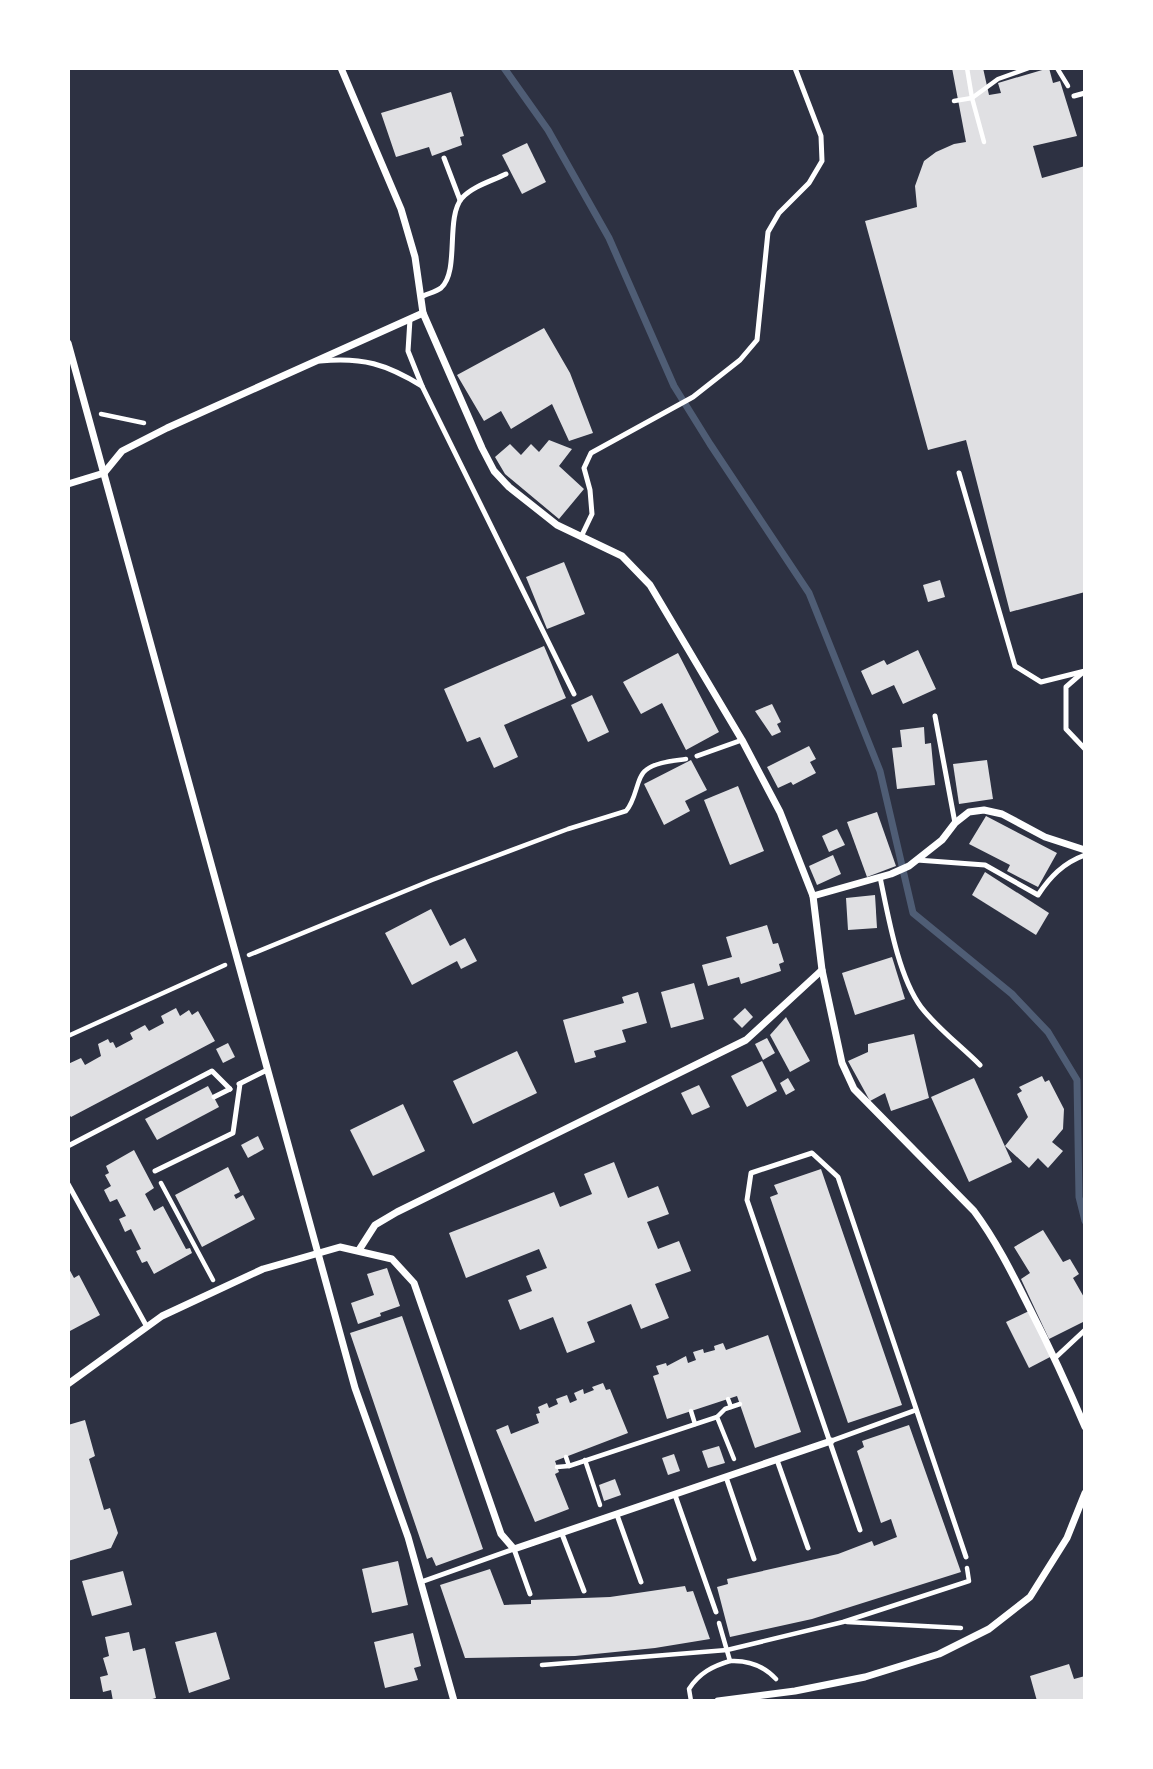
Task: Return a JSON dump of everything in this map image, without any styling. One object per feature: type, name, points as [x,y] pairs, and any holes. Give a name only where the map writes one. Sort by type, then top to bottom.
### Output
[{"type":"street","points":[[341,68],[401,209],[415,257],[423,313],[481,448],[494,471],[509,487],[556,525],[622,556],[650,585],[742,740],[780,812],[813,896],[822,970],[842,1063],[854,1090],[974,1211],[987,1228],[1003,1254],[1082,1412],[1085,1427]]},
{"type":"street","points":[[68,484],[104,473],[122,451],[167,428],[423,313]]},
{"type":"street","points":[[68,343],[355,1388],[408,1537],[454,1701]]},
{"type":"street","points":[[813,896],[891,874],[909,866],[942,840],[969,812],[984,810],[1002,814],[1045,837],[1085,850]]},
{"type":"street","points":[[359,1250],[375,1226],[397,1213],[746,1040],[822,970]]},
{"type":"street","points":[[68,1384],[162,1316],[263,1269],[340,1247],[392,1259],[414,1283],[501,1534],[514,1549],[831,1441]]},
{"type":"street","points":[[718,1701],[795,1691],[865,1677],[939,1654],[989,1629],[1030,1597],[1068,1538],[1085,1493]]},
{"type":"lane","points":[[581,537],[592,514],[590,490],[584,468],[591,453],[693,397],[740,360],[757,340],[768,232],[779,213],[809,183],[822,161],[821,136],[794,68]]},
{"type":"lane","points":[[1074,96],[1085,93]]},
{"type":"lane","points":[[444,158],[460,200]]},
{"type":"lane","points":[[421,297],[441,288],[447,277],[453,223],[460,200],[470,191],[506,174]]},
{"type":"lane","points":[[410,318],[408,351],[422,386],[574,694]]},
{"type":"lane","points":[[317,361],[345,358],[366,360],[396,370],[422,386]]},
{"type":"lane","points":[[959,473],[1015,666],[1041,682],[1085,671]]},
{"type":"lane","points":[[1085,671],[1066,687],[1066,729],[1085,749]]},
{"type":"lane","points":[[935,716],[955,824]]},
{"type":"lane","points":[[697,756],[742,740]]},
{"type":"lane","points":[[917,860],[985,865],[1038,895],[1057,871],[1085,855]]},
{"type":"lane","points":[[880,877],[891,927],[905,972],[920,1006],[980,1065]]},
{"type":"lane","points":[[214,1097],[267,1070]]},
{"type":"lane","points":[[68,1146],[212,1071],[230,1089]]},
{"type":"lane","points":[[155,1171],[233,1133],[240,1084]]},
{"type":"lane","points":[[860,1530],[747,1200],[751,1172],[812,1153],[838,1177],[966,1557]]},
{"type":"lane","points":[[68,1184],[147,1327]]},
{"type":"lane","points":[[1055,1359],[1085,1330]]},
{"type":"lane","points":[[831,1441],[916,1410]]},
{"type":"lane","points":[[777,1460],[808,1548]]},
{"type":"lane","points":[[726,1478],[754,1559]]},
{"type":"lane","points":[[675,1495],[716,1612]]},
{"type":"lane","points":[[617,1515],[641,1582]]},
{"type":"lane","points":[[562,1534],[584,1591]]},
{"type":"lane","points":[[421,1582],[514,1549],[530,1594]]},
{"type":"path","points":[[967,68],[984,142]]},
{"type":"path","points":[[954,101],[972,98],[998,79],[1029,68]]},
{"type":"path","points":[[1057,68],[1074,96]]},
{"type":"path","points":[[87,411],[167,428]]},
{"type":"path","points":[[68,1036],[238,960],[432,880],[568,829],[626,811],[633,804],[641,776],[646,770],[697,756]]},
{"type":"path","points":[[155,1171],[218,1290]]},
{"type":"path","points":[[728,1399],[731,1407]]},
{"type":"path","points":[[557,1467],[585,1461],[717,1417],[740,1404]]},
{"type":"path","points":[[691,1411],[695,1424]]},
{"type":"path","points":[[717,1417],[739,1473]]},
{"type":"path","points":[[566,1457],[569,1466]]},
{"type":"path","points":[[585,1461],[605,1519]]},
{"type":"path","points":[[542,1665],[727,1650],[843,1622],[969,1581],[966,1557]]},
{"type":"path","points":[[716,1612],[730,1661]]},
{"type":"path","points":[[843,1622],[989,1629]]},
{"type":"path","points":[[691,1701],[690,1689],[700,1675],[710,1668],[730,1661],[752,1663],[763,1668],[778,1682]]},
{"type":"building","points":[[952,68],[983,68],[989,95],[1001,93],[998,83],[1049,68],[1053,83],[1060,81],[1077,136],[1033,146],[1042,178],[1085,166],[1085,592],[1010,612],[966,440],[928,450],[865,221],[917,207],[915,186],[924,161],[936,152],[966,142]]},
{"type":"building","points":[[451,92],[464,136],[460,137],[462,145],[432,156],[429,147],[396,157],[381,113]]},
{"type":"building","points":[[527,143],[546,182],[522,194],[502,155]]},
{"type":"building","points":[[544,328],[570,373],[593,433],[569,441],[552,404],[511,429],[501,411],[484,421],[457,375]]},
{"type":"building","points":[[549,440],[572,449],[559,466],[584,489],[559,519],[505,474],[495,457],[510,444],[521,455],[531,444],[539,452]]},
{"type":"building","points":[[564,562],[585,614],[547,629],[526,577]]},
{"type":"building","points":[[940,580],[945,597],[928,602],[923,585]]},
{"type":"building","points":[[544,646],[566,698],[504,725],[518,757],[494,768],[480,737],[467,742],[444,689]]},
{"type":"building","points":[[918,650],[936,689],[903,704],[894,685],[872,695],[861,671],[884,660],[887,665]]},
{"type":"building","points":[[678,653],[719,732],[686,750],[662,703],[641,714],[623,682]]},
{"type":"building","points":[[592,695],[609,732],[588,742],[571,705]]},
{"type":"building","points":[[772,704],[781,722],[777,724],[781,732],[772,736],[755,711]]},
{"type":"building","points":[[924,727],[925,744],[931,743],[935,785],[897,789],[892,748],[902,747],[900,730]]},
{"type":"building","points":[[809,746],[816,759],[810,762],[816,773],[793,785],[791,782],[778,788],[767,767]]},
{"type":"building","points":[[691,760],[707,790],[685,801],[690,811],[664,825],[644,784]]},
{"type":"building","points":[[987,760],[993,799],[959,804],[953,764]]},
{"type":"building","points":[[738,786],[764,851],[730,865],[704,800]]},
{"type":"building","points":[[877,812],[896,866],[867,877],[847,822]]},
{"type":"building","points":[[986,816],[1057,853],[1038,887],[1007,871],[1010,865],[969,844]]},
{"type":"building","points":[[837,829],[845,845],[829,852],[822,836]]},
{"type":"building","points":[[833,855],[841,874],[817,885],[809,866]]},
{"type":"building","points":[[985,872],[1049,913],[1036,935],[972,895]]},
{"type":"building","points":[[875,895],[877,928],[848,930],[846,898]]},
{"type":"building","points":[[431,909],[450,946],[465,938],[477,961],[461,969],[457,961],[412,985],[385,933]]},
{"type":"building","points":[[767,925],[773,944],[778,943],[784,962],[779,964],[781,971],[741,984],[739,977],[708,986],[702,965],[732,957],[726,937]]},
{"type":"building","points":[[892,957],[905,999],[855,1015],[842,973]]},
{"type":"building","points":[[694,983],[704,1019],[671,1028],[661,992]]},
{"type":"building","points":[[638,992],[647,1023],[622,1030],[626,1042],[594,1051],[596,1057],[575,1063],[563,1020],[624,1003],[622,997]]},
{"type":"building","points":[[176,1008],[180,1016],[189,1010],[192,1015],[198,1011],[215,1041],[71,1117],[68,1113],[68,1064],[81,1058],[85,1065],[101,1056],[98,1044],[108,1039],[116,1048],[133,1039],[130,1033],[145,1025],[149,1031],[164,1023],[161,1016]]},
{"type":"building","points":[[745,1008],[753,1017],[742,1028],[733,1019]]},
{"type":"building","points":[[786,1017],[810,1061],[790,1072],[770,1035]]},
{"type":"building","points":[[914,1034],[929,1098],[891,1111],[885,1093],[870,1101],[848,1061],[868,1052],[868,1044]]},
{"type":"building","points":[[767,1038],[775,1053],[763,1060],[755,1044]]},
{"type":"building","points":[[228,1043],[235,1057],[223,1063],[216,1049]]},
{"type":"building","points":[[517,1051],[537,1093],[473,1124],[453,1081]]},
{"type":"building","points":[[762,1061],[777,1091],[747,1107],[731,1076]]},
{"type":"building","points":[[1042,1076],[1045,1082],[1049,1080],[1064,1109],[1063,1129],[1052,1142],[1063,1151],[1048,1168],[1038,1158],[1029,1168],[1005,1146],[1028,1117],[1017,1094],[1022,1091],[1019,1087]]},
{"type":"building","points":[[788,1078],[795,1090],[786,1095],[780,1083]]},
{"type":"building","points":[[974,1078],[1012,1162],[969,1182],[931,1097]]},
{"type":"building","points":[[699,1085],[710,1107],[692,1115],[681,1093]]},
{"type":"building","points":[[208,1086],[219,1107],[157,1140],[145,1119]]},
{"type":"building","points":[[403,1104],[425,1151],[373,1176],[350,1130]]},
{"type":"building","points":[[258,1136],[264,1149],[248,1158],[241,1145]]},
{"type":"building","points":[[134,1150],[154,1188],[145,1194],[154,1211],[163,1206],[186,1249],[190,1248],[192,1253],[154,1274],[147,1261],[142,1263],[136,1251],[141,1249],[131,1229],[125,1232],[119,1219],[126,1216],[117,1199],[110,1202],[104,1190],[111,1186],[105,1175],[109,1173],[106,1166]]},
{"type":"building","points":[[614,1162],[628,1198],[658,1186],[669,1214],[647,1222],[658,1249],[679,1241],[691,1271],[655,1284],[669,1318],[641,1329],[631,1304],[587,1322],[595,1342],[567,1353],[553,1317],[520,1330],[508,1300],[532,1291],[526,1276],[547,1268],[539,1249],[466,1278],[449,1233],[554,1192],[560,1207],[592,1194],[584,1174]]},
{"type":"building","points":[[228,1167],[240,1192],[234,1195],[236,1199],[243,1195],[255,1219],[202,1247],[175,1195]]},
{"type":"building","points":[[821,1169],[902,1405],[848,1423],[770,1197],[778,1194],[774,1185]]},
{"type":"building","points":[[1043,1230],[1063,1262],[1070,1259],[1079,1274],[1073,1278],[1085,1299],[1085,1321],[1049,1339],[1021,1279],[1030,1273],[1014,1247]]},
{"type":"building","points":[[68,1267],[74,1278],[79,1275],[100,1315],[68,1332]]},
{"type":"building","points":[[387,1268],[400,1306],[358,1324],[351,1303],[374,1295],[367,1274]]},
{"type":"building","points":[[1029,1311],[1052,1356],[1029,1368],[1006,1322]]},
{"type":"building","points":[[402,1316],[483,1549],[436,1566],[432,1557],[427,1559],[350,1333]]},
{"type":"building","points":[[768,1335],[801,1432],[755,1448],[737,1396],[667,1419],[653,1376],[659,1374],[656,1366],[666,1363],[667,1366],[686,1356],[688,1363],[696,1360],[693,1352],[715,1350],[714,1346],[723,1343],[726,1350]]},
{"type":"building","points":[[603,1383],[606,1390],[610,1389],[628,1433],[555,1461],[559,1472],[555,1474],[569,1509],[535,1522],[496,1430],[508,1425],[511,1434],[539,1423],[536,1414],[540,1413],[538,1407],[547,1403],[549,1408],[558,1404],[556,1399],[567,1395],[570,1403],[577,1400],[574,1393],[583,1389],[584,1394]]},
{"type":"building","points":[[85,1420],[95,1456],[89,1459],[104,1510],[110,1508],[118,1533],[111,1548],[68,1561],[68,1425]]},
{"type":"building","points":[[909,1425],[961,1572],[812,1619],[730,1637],[717,1587],[728,1584],[727,1579],[838,1554],[872,1541],[874,1546],[897,1537],[891,1519],[881,1523],[857,1451],[864,1447],[862,1441]]},
{"type":"building","points":[[719,1446],[725,1463],[708,1468],[702,1451]]},
{"type":"building","points":[[674,1454],[680,1471],[668,1475],[662,1458]]},
{"type":"building","points":[[615,1479],[621,1495],[604,1501],[599,1485]]},
{"type":"building","points":[[398,1561],[408,1605],[372,1613],[362,1569]]},
{"type":"building","points":[[490,1569],[504,1605],[531,1604],[531,1600],[610,1597],[685,1586],[687,1592],[693,1591],[710,1639],[575,1656],[465,1658],[440,1585]]},
{"type":"building","points":[[123,1571],[132,1605],[92,1616],[82,1581]]},
{"type":"building","points":[[129,1632],[133,1651],[145,1648],[156,1698],[145,1701],[113,1701],[111,1690],[103,1692],[100,1677],[108,1675],[103,1658],[109,1656],[105,1637]]},
{"type":"building","points":[[216,1632],[230,1679],[189,1693],[175,1642]]},
{"type":"building","points":[[413,1633],[421,1666],[414,1668],[418,1680],[385,1688],[374,1642]]},
{"type":"building","points":[[1069,1664],[1074,1679],[1085,1676],[1085,1701],[1037,1701],[1030,1676]]},
{"type":"waterway","points":[[504,68],[548,130],[609,238],[674,386],[809,593],[880,771],[913,913],[1012,994],[1048,1032],[1077,1080],[1079,1197],[1085,1221]]}]
